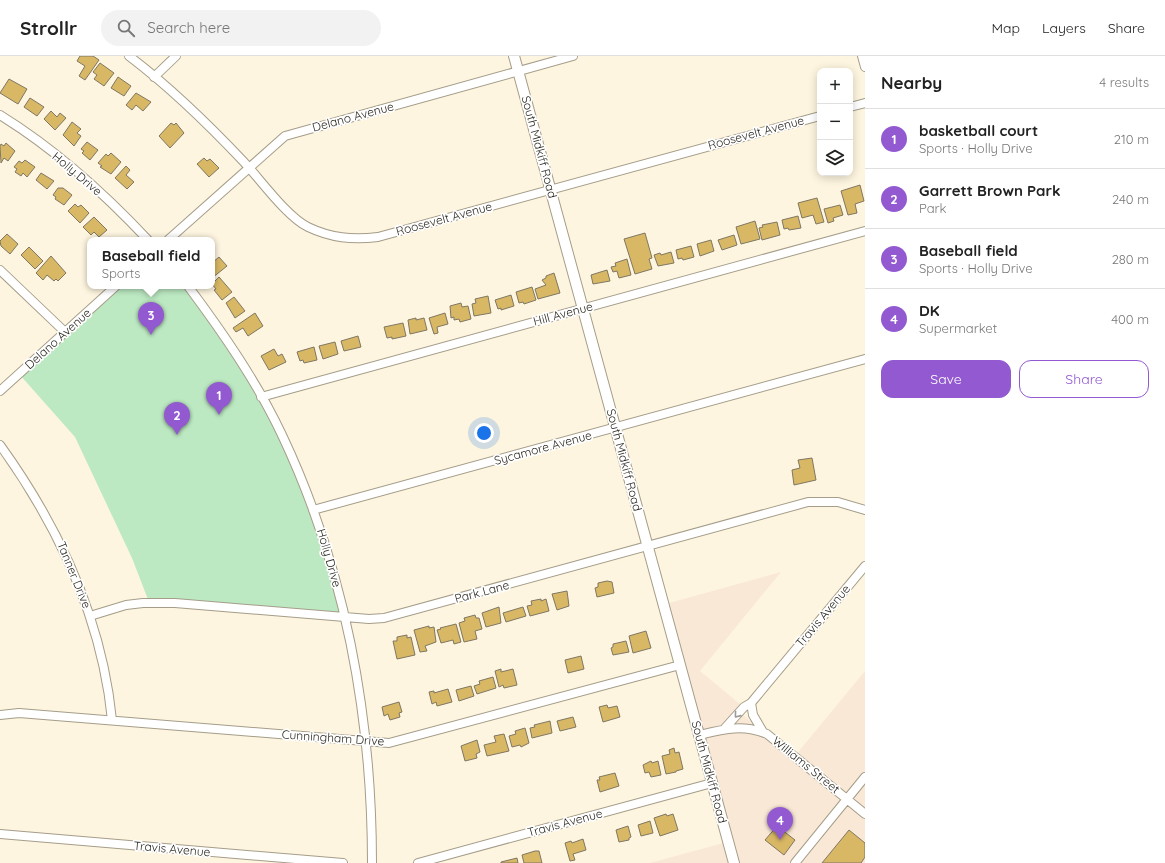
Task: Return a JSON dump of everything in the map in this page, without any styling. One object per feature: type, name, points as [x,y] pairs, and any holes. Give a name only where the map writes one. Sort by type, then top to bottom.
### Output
[{"type":"main road","name":"South Midkiff Road","points":[[514,56],[734,863]]},
{"type":"street","name":"Roosevelt Avenue","points":[[129,56],[192,110],[249,168],[285,209],[300,222],[323,234],[347,239],[378,237],[817,117]]},
{"type":"street","points":[[154,77],[176,56]]},
{"type":"street","name":"Delano Avenue","points":[[171,237],[276,142],[291,133],[573,56]]},
{"type":"street","points":[[862,56],[865,68]]},
{"type":"street","points":[[853,106],[865,103]]},
{"type":"street","name":"Holly Drive","points":[[0,115],[72,169],[116,207],[145,237]]},
{"type":"street","name":"Hill Avenue","points":[[261,397],[865,231]]},
{"type":"street","points":[[0,270],[65,332]]},
{"type":"street","name":"Delano Avenue","points":[[0,391],[113,289]]},
{"type":"street","name":"Holly Drive","points":[[190,289],[239,358],[282,436],[313,510],[332,568],[350,640],[366,742],[370,795],[372,863]]},
{"type":"street","name":"Sycamore Avenue","points":[[313,510],[865,359]]},
{"type":"street","name":"Tanner Drive","points":[[0,445],[28,484],[61,542],[80,586],[90,616],[105,674],[112,720]]},
{"type":"street","name":"Park Lane","points":[[90,616],[126,605],[143,603],[175,603],[370,619],[388,617],[808,502],[838,502],[865,510]]},
{"type":"street","name":"Travis Avenue","points":[[724,728],[744,706],[751,703],[865,566]]},
{"type":"street","name":"Cunningham Drive","points":[[0,715],[19,713],[366,742],[396,742],[680,665]]},
{"type":"street","points":[[751,703],[753,715],[763,732]]},
{"type":"street","name":"Williams Street","points":[[724,728],[742,727],[763,732],[774,738],[865,814]]},
{"type":"street","points":[[699,735],[724,728]]},
{"type":"street","points":[[795,863],[865,777]]},
{"type":"street","name":"Travis Avenue","points":[[418,863],[712,783]]},
{"type":"street","name":"Travis Avenue","points":[[0,834],[343,863]]},
{"type":"shaded area","points":[[781,572],[700,671],[746,709],[742,714],[794,757],[865,671],[865,863],[650,863],[727,842],[662,605]]},
{"type":"green space","points":[[114,289],[190,289],[230,346],[295,464],[344,616],[149,602],[132,558],[75,437],[20,375]]},
{"type":"building","points":[[80,56],[93,56],[99,60],[85,80],[79,76],[85,66],[77,61]]},
{"type":"building","points":[[100,63],[114,73],[104,86],[94,79],[97,75],[93,72]]},
{"type":"building","points":[[118,77],[131,86],[124,96],[111,88]]},
{"type":"building","points":[[9,79],[27,89],[18,104],[0,93]]},
{"type":"building","points":[[136,93],[151,102],[143,111],[136,105],[132,110],[126,105]]},
{"type":"building","points":[[30,98],[44,107],[37,116],[24,107]]},
{"type":"building","points":[[51,111],[57,117],[60,113],[66,118],[55,130],[44,119]]},
{"type":"building","points":[[72,122],[81,129],[77,133],[81,136],[74,146],[63,135]]},
{"type":"building","points":[[171,123],[174,125],[176,123],[184,133],[170,148],[159,136]]},
{"type":"building","points":[[87,142],[98,150],[90,160],[82,153],[84,151],[81,149]]},
{"type":"building","points":[[6,143],[15,151],[8,161],[4,158],[1,163],[0,146],[1,144],[4,146]]},
{"type":"building","points":[[111,153],[121,162],[111,174],[100,167],[102,166],[98,163],[106,154],[108,156]]},
{"type":"building","points":[[204,158],[207,161],[210,159],[219,168],[209,177],[197,164]]},
{"type":"building","points":[[25,160],[35,167],[27,177],[23,173],[21,176],[15,172],[17,169],[14,167],[19,161],[22,163]]},
{"type":"building","points":[[126,166],[130,170],[126,175],[134,182],[127,189],[115,178]]},
{"type":"building","points":[[41,173],[54,181],[47,189],[36,180]]},
{"type":"building","points":[[860,185],[864,201],[855,204],[857,213],[848,215],[841,191]]},
{"type":"building","points":[[58,188],[63,188],[72,195],[64,205],[55,199],[56,197],[53,195]]},
{"type":"building","points":[[817,198],[824,222],[816,224],[813,215],[802,218],[798,203]]},
{"type":"building","points":[[75,204],[78,207],[81,205],[89,213],[80,223],[68,211]]},
{"type":"building","points":[[840,205],[843,215],[833,218],[834,221],[828,223],[824,209]]},
{"type":"building","points":[[798,216],[801,228],[789,230],[788,228],[784,229],[782,220]]},
{"type":"building","points":[[94,217],[107,230],[99,237],[94,232],[91,235],[83,227]]},
{"type":"building","points":[[755,221],[760,239],[741,244],[736,227]]},
{"type":"building","points":[[777,222],[780,235],[762,240],[759,228],[763,227],[762,225]]},
{"type":"building","points":[[645,233],[652,258],[649,259],[652,269],[635,274],[624,239]]},
{"type":"building","points":[[7,234],[18,244],[10,254],[1,246],[0,241]]},
{"type":"building","points":[[734,235],[737,245],[722,250],[718,240]]},
{"type":"building","points":[[711,240],[714,251],[700,256],[697,244]]},
{"type":"building","points":[[691,246],[694,257],[683,260],[682,258],[678,259],[676,250]]},
{"type":"building","points":[[29,247],[43,261],[35,269],[21,255]]},
{"type":"building","points":[[671,252],[674,263],[658,266],[654,255],[660,253],[661,255]]},
{"type":"building","points":[[51,256],[66,273],[58,281],[56,279],[54,281],[47,275],[43,280],[36,273]]},
{"type":"building","points":[[219,257],[227,266],[215,276],[215,260]]},
{"type":"building","points":[[627,259],[631,275],[619,278],[617,271],[613,272],[611,267],[616,266],[615,263]]},
{"type":"building","points":[[607,270],[610,281],[593,284],[591,275]]},
{"type":"building","points":[[554,273],[560,293],[538,299],[535,289],[546,285],[542,280],[546,278],[546,276]]},
{"type":"building","points":[[219,277],[232,292],[222,300],[214,290],[216,289],[215,281]]},
{"type":"building","points":[[532,287],[536,300],[524,304],[523,302],[519,303],[516,292]]},
{"type":"building","points":[[511,295],[514,306],[501,310],[501,308],[498,309],[495,300]]},
{"type":"building","points":[[488,296],[491,313],[474,316],[472,304],[476,303],[475,299]]},
{"type":"building","points":[[234,297],[245,311],[235,318],[226,303]]},
{"type":"building","points":[[461,303],[462,307],[468,306],[471,319],[460,322],[459,319],[454,320],[454,317],[451,318],[450,306]]},
{"type":"building","points":[[255,313],[263,326],[248,336],[243,328],[236,332],[233,328]]},
{"type":"building","points":[[445,313],[448,324],[437,327],[438,333],[434,334],[429,318]]},
{"type":"building","points":[[416,318],[416,320],[424,318],[427,330],[410,334],[408,320]]},
{"type":"building","points":[[403,323],[406,336],[392,339],[392,337],[387,338],[384,327]]},
{"type":"building","points":[[358,336],[361,347],[344,351],[341,341]]},
{"type":"building","points":[[335,342],[338,354],[323,359],[319,346]]},
{"type":"building","points":[[314,347],[317,360],[304,363],[303,360],[300,361],[297,352]]},
{"type":"building","points":[[274,349],[278,356],[282,354],[286,362],[269,370],[261,356]]},
{"type":"building","points":[[812,458],[816,480],[794,485],[792,470],[800,468],[798,460]]},
{"type":"building","points":[[607,581],[612,582],[614,593],[597,597],[595,588],[598,587],[598,583]]},
{"type":"building","points":[[567,591],[569,606],[557,610],[552,594]]},
{"type":"building","points":[[541,599],[541,601],[546,599],[549,611],[530,616],[527,606],[532,605],[531,601]]},
{"type":"building","points":[[499,607],[501,623],[486,627],[482,613]]},
{"type":"building","points":[[523,607],[526,616],[506,622],[503,613]]},
{"type":"building","points":[[475,615],[476,618],[479,618],[482,629],[475,631],[477,639],[464,642],[459,623],[465,621],[464,618]]},
{"type":"building","points":[[456,624],[461,642],[454,644],[453,640],[441,643],[437,630]]},
{"type":"building","points":[[429,626],[429,628],[434,627],[436,642],[425,646],[427,651],[420,652],[414,630]]},
{"type":"building","points":[[646,631],[651,648],[633,653],[629,636]]},
{"type":"building","points":[[407,635],[407,638],[411,637],[415,655],[397,659],[393,641],[397,641],[397,637]]},
{"type":"building","points":[[626,641],[629,652],[613,655],[611,648],[613,647],[613,644]]},
{"type":"building","points":[[581,656],[584,669],[568,673],[565,660]]},
{"type":"building","points":[[501,669],[501,672],[513,669],[517,685],[504,688],[503,685],[499,687],[495,671]]},
{"type":"building","points":[[493,677],[496,688],[477,694],[474,686],[480,684],[479,681]]},
{"type":"building","points":[[471,686],[474,696],[459,701],[456,690]]},
{"type":"building","points":[[448,689],[452,702],[437,706],[436,702],[432,704],[429,692],[434,691],[434,693]]},
{"type":"building","points":[[399,702],[402,712],[399,713],[400,717],[390,720],[388,714],[384,716],[382,707]]},
{"type":"building","points":[[607,705],[608,708],[617,706],[620,717],[603,722],[599,707]]},
{"type":"building","points":[[573,717],[576,727],[560,731],[557,721]]},
{"type":"building","points":[[550,721],[552,733],[532,738],[530,728],[535,727],[534,725]]},
{"type":"building","points":[[525,728],[529,743],[521,747],[520,745],[512,747],[509,736],[516,734],[515,731]]},
{"type":"building","points":[[504,734],[509,751],[487,756],[484,745],[496,742],[494,736]]},
{"type":"building","points":[[477,740],[480,752],[476,754],[477,758],[465,761],[461,746]]},
{"type":"building","points":[[674,748],[675,753],[679,752],[683,769],[666,774],[662,756],[670,754],[669,750]]},
{"type":"building","points":[[651,761],[652,763],[658,761],[661,775],[651,777],[649,772],[645,773],[643,765]]},
{"type":"building","points":[[615,773],[619,786],[600,792],[597,780],[600,780],[599,777]]},
{"type":"building","points":[[666,814],[667,816],[673,814],[678,830],[660,836],[654,818]]},
{"type":"building","points":[[650,821],[653,833],[641,836],[638,825]]},
{"type":"building","points":[[628,826],[631,837],[629,840],[619,842],[616,830]]},
{"type":"building","points":[[777,826],[795,840],[784,855],[765,840]]},
{"type":"building","points":[[849,830],[865,843],[865,857],[861,863],[822,863]]},
{"type":"building","points":[[583,839],[586,850],[573,854],[575,860],[570,861],[565,843],[571,841],[572,843]]},
{"type":"building","points":[[539,851],[542,863],[524,863],[522,855]]},
{"type":"building","points":[[517,858],[518,863],[501,863],[501,862]]},
{"type":"place","name":"Baseball field","points":[[151,335]]},
{"type":"place","name":"basketball court","points":[[219,415]]},
{"type":"place","name":"Garrett Brown Park","points":[[177,435]]},
{"type":"place","name":"DK","points":[[780,840]]}]
